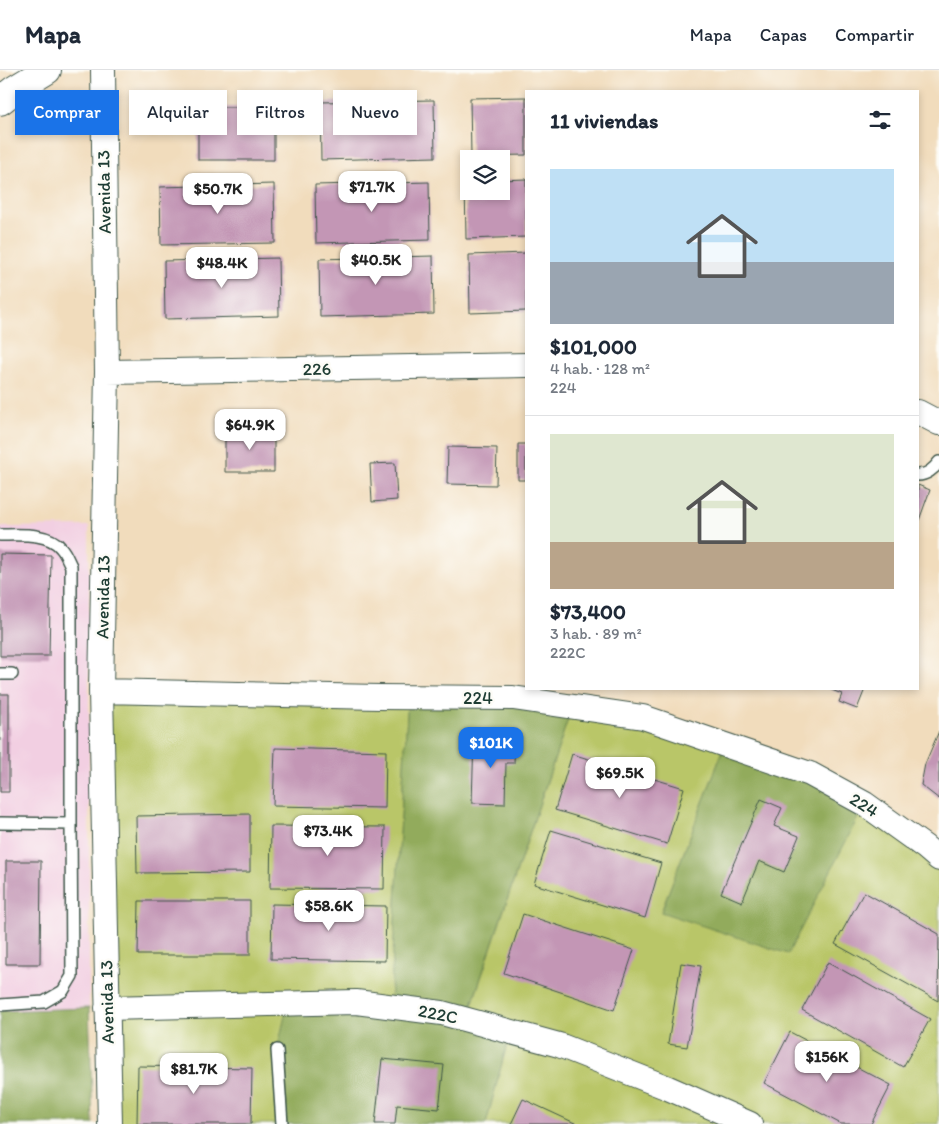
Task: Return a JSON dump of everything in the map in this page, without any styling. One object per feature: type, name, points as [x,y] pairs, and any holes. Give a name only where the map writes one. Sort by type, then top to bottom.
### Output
[{"type":"street","points":[[0,101],[47,70]]},
{"type":"street","name":"Avenida 13","points":[[102,70],[107,372],[101,691],[110,1124]]},
{"type":"street","name":"226","points":[[107,372],[525,365]]},
{"type":"street","points":[[919,413],[939,423]]},
{"type":"street","name":"224","points":[[101,691],[513,698],[643,717],[810,774],[865,804],[939,858]]},
{"type":"street","name":"222C","points":[[107,1008],[356,1002],[442,1013],[559,1045],[668,1088],[750,1124]]},
{"type":"lane","points":[[919,475],[924,475],[937,466],[939,462]]},
{"type":"lane","points":[[0,535],[29,535],[50,539],[61,547],[71,566],[72,976],[63,991],[44,1002],[0,1005]]},
{"type":"lane","points":[[0,674],[12,674]]},
{"type":"lane","points":[[0,823],[71,824]]},
{"type":"lane","points":[[278,1050],[282,1124]]},
{"type":"shaded area","points":[[89,526],[89,1008],[0,1011],[0,527]]},
{"type":"green space","points":[[101,691],[408,697],[390,1007],[282,1124],[110,1124]]},
{"type":"green space","points":[[408,697],[572,707],[467,1019],[510,1032],[486,1124],[282,1124],[277,1050],[288,1003],[390,1006]]},
{"type":"green space","points":[[572,707],[725,745],[661,912],[865,804],[939,859],[939,1124],[486,1124],[510,1032],[467,1020]]},
{"type":"green space","points":[[725,745],[865,804],[788,954],[661,912]]},
{"type":"green space","points":[[89,1008],[93,1124],[0,1124],[0,1011]]},
{"type":"building","points":[[525,97],[525,155],[510,155],[510,150],[471,150],[470,98]]},
{"type":"building","points":[[417,100],[434,100],[435,157],[321,160],[323,102],[333,102],[333,135],[417,135]]},
{"type":"building","points":[[227,107],[237,107],[237,135],[274,135],[274,160],[198,160],[198,135],[227,135]]},
{"type":"building","points":[[525,179],[525,237],[466,239],[465,200],[510,200],[510,180]]},
{"type":"building","points":[[429,182],[430,240],[316,243],[315,185]]},
{"type":"building","points":[[274,184],[275,243],[161,245],[160,187]]},
{"type":"building","points":[[525,253],[525,311],[470,313],[469,255]]},
{"type":"building","points":[[433,256],[434,314],[320,317],[319,259]]},
{"type":"building","points":[[278,258],[279,316],[165,319],[164,261]]},
{"type":"building","points":[[274,430],[274,472],[225,472],[225,431]]},
{"type":"building","points":[[518,444],[525,444],[525,480],[518,480]]},
{"type":"building","points":[[448,447],[497,448],[496,485],[447,484]]},
{"type":"building","points":[[395,463],[397,500],[372,502],[370,464]]},
{"type":"building","points":[[919,485],[930,490],[919,520]]},
{"type":"building","points":[[0,554],[51,555],[49,656],[0,656]]},
{"type":"building","points":[[832,690],[865,690],[857,709],[839,702],[842,694]]},
{"type":"building","points":[[0,694],[9,694],[9,792],[0,792]]},
{"type":"building","points":[[939,731],[939,799],[921,785],[925,764]]},
{"type":"building","points":[[474,738],[515,739],[514,763],[506,763],[505,804],[472,803]]},
{"type":"building","points":[[275,748],[386,751],[385,808],[273,806]]},
{"type":"building","points":[[572,754],[684,788],[667,844],[555,810]]},
{"type":"building","points":[[761,799],[782,808],[774,826],[799,836],[784,872],[759,861],[742,902],[721,893]]},
{"type":"building","points":[[250,814],[250,872],[137,873],[136,816]]},
{"type":"building","points":[[271,826],[385,827],[384,889],[270,888]]},
{"type":"building","points":[[551,830],[661,863],[645,918],[534,884]]},
{"type":"building","points":[[6,861],[41,861],[40,964],[6,964]]},
{"type":"building","points":[[864,892],[939,934],[938,1001],[835,944]]},
{"type":"building","points":[[139,901],[250,901],[250,955],[138,955]]},
{"type":"building","points":[[272,904],[386,906],[385,961],[271,959]]},
{"type":"building","points":[[523,914],[634,950],[614,1010],[504,973]]},
{"type":"building","points":[[828,962],[930,1019],[903,1067],[802,1010]]},
{"type":"building","points":[[681,963],[701,966],[687,1047],[668,1044]]},
{"type":"building","points":[[790,1032],[891,1085],[871,1124],[841,1124],[764,1083]]},
{"type":"building","points":[[382,1059],[444,1065],[439,1109],[397,1105],[395,1124],[375,1124]]},
{"type":"building","points":[[138,1066],[252,1068],[251,1124],[137,1124]]},
{"type":"building","points":[[523,1099],[577,1124],[511,1124]]}]
